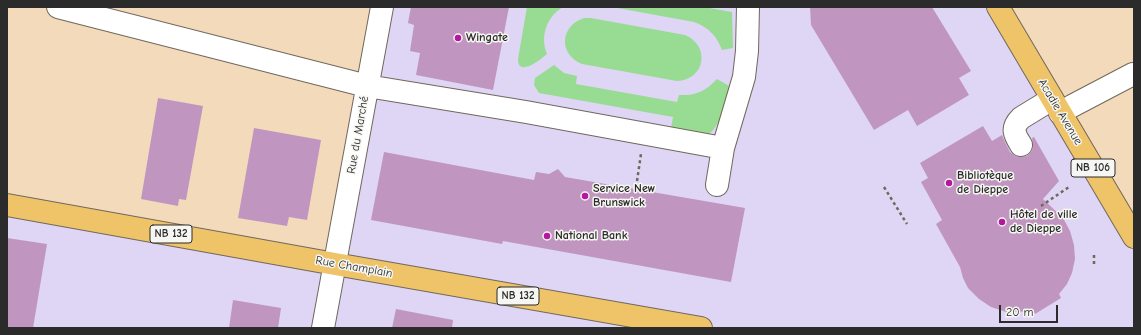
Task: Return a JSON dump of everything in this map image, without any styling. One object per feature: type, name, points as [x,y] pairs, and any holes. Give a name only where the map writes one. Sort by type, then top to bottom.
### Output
[{"type":"main road","name":"Acadie Avenue","points":[[998,7],[1134,237]]},
{"type":"main road","name":"Rue Champlain","points":[[7,205],[702,328]]},
{"type":"street","points":[[58,7],[367,86],[526,112],[723,148]]},
{"type":"street","name":"Rue du Marché","points":[[323,328],[382,7]]},
{"type":"street","points":[[717,184],[723,148],[744,77],[747,51],[748,7]]},
{"type":"street","points":[[1021,145],[1015,136],[1014,131],[1017,122],[1021,118],[1056,106],[1072,106],[1133,74]]},
{"type":"path","points":[[637,181],[642,152]]},
{"type":"path","points":[[884,187],[907,224]]},
{"type":"path","points":[[1041,206],[1069,187]]},
{"type":"path","points":[[1094,254],[1094,264]]},
{"type":"shaded area","points":[[382,7],[998,7],[1134,237],[1134,328],[7,328],[7,205],[334,264]]},
{"type":"green space","points":[[527,7],[563,7],[552,16],[546,28],[544,41],[547,54],[530,66],[522,67],[519,64],[518,59]]},
{"type":"green space","points":[[612,7],[704,7],[732,12],[733,48],[722,50],[717,40],[711,33],[704,27],[694,22]]},
{"type":"green space","points":[[584,18],[685,35],[693,40],[699,47],[701,62],[699,69],[694,75],[677,81],[582,64],[569,54],[565,40],[566,33],[570,27]]},
{"type":"green space","points":[[554,65],[564,73],[577,76],[576,84],[677,102],[679,95],[690,95],[700,92],[709,87],[717,79],[731,87],[717,124],[708,134],[699,136],[671,128],[673,117],[539,93],[534,85],[535,78]]},
{"type":"building","name":"Wingate","points":[[411,7],[509,7],[493,90],[416,75],[420,53],[410,51],[414,25],[408,23]]},
{"type":"building","points":[[810,7],[932,7],[971,71],[959,78],[969,95],[917,126],[908,110],[874,130],[811,25]]},
{"type":"building","points":[[158,98],[203,106],[186,200],[179,199],[178,206],[141,199]]},
{"type":"building","name":"Hôtel de ville de Dieppe","points":[[983,126],[992,141],[1002,135],[1010,152],[1015,156],[1027,156],[1032,151],[1032,138],[1034,137],[1059,181],[1043,199],[1063,218],[1070,231],[1074,245],[1075,259],[1072,273],[1067,284],[1059,294],[1061,298],[1035,314],[1033,310],[1006,312],[991,307],[979,299],[968,288],[960,267],[936,224],[942,220],[921,182],[928,178],[920,163]]},
{"type":"building","points":[[254,128],[321,140],[307,220],[289,217],[287,226],[238,218]]},
{"type":"building","points":[[384,152],[534,180],[536,172],[549,174],[558,169],[565,177],[745,208],[731,282],[503,241],[502,244],[371,220]]},
{"type":"building","points":[[7,238],[47,244],[33,328],[7,328]]},
{"type":"building","points":[[233,300],[281,308],[278,328],[229,328]]},
{"type":"building","points":[[396,309],[453,320],[452,328],[392,328]]},
{"type":"place","name":"Wingate","points":[[458,38]]},
{"type":"place","name":"Bibliotèque de Dieppe","points":[[949,183]]},
{"type":"place","name":"Service New Brunswick","points":[[585,196]]},
{"type":"place","name":"Hôtel de ville de Dieppe","points":[[1002,222]]},
{"type":"place","name":"National Bank","points":[[547,236]]}]
